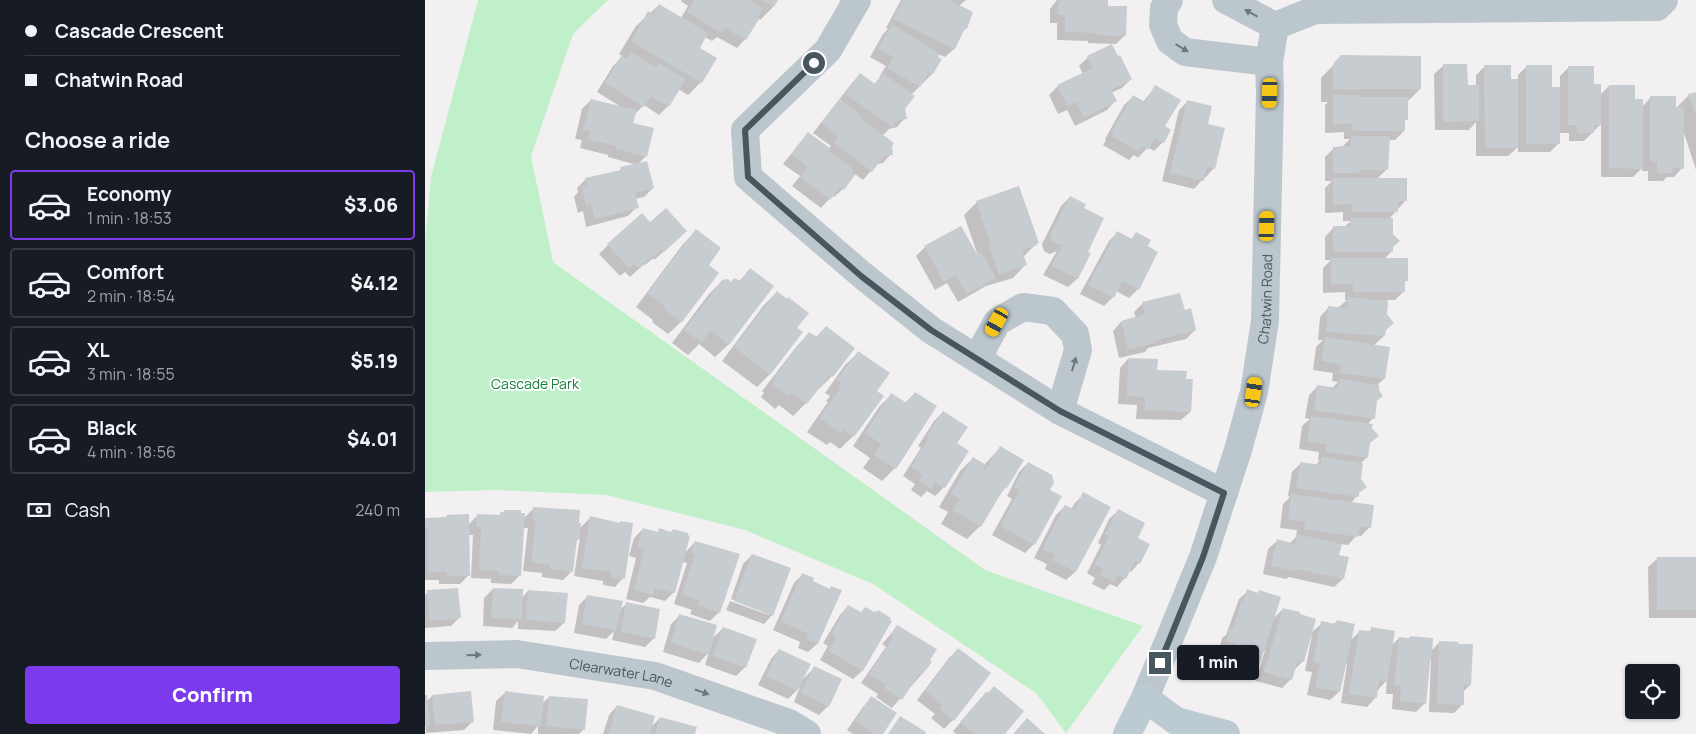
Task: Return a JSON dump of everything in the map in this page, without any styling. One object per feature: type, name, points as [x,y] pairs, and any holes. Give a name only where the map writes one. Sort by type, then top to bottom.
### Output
[{"type":"street","points":[[857,0],[828,50],[745,130],[748,177],[861,276],[931,330],[1060,411],[1224,493]]},
{"type":"street","points":[[1169,0],[1164,8],[1163,25],[1170,40],[1185,52],[1269,62]]},
{"type":"street","points":[[1226,0],[1275,26],[1315,10],[1657,8],[1664,0]]},
{"type":"street","name":"Chatwin Road","points":[[1127,734],[1145,698],[1203,557],[1238,450],[1254,392],[1265,321],[1269,62],[1275,26]]},
{"type":"street","points":[[979,360],[997,322],[1023,307],[1053,311],[1075,334],[1078,350],[1060,411]]},
{"type":"street","name":"Clearwater Lane","points":[[425,656],[517,654],[655,676],[789,723],[807,734]]},
{"type":"street","points":[[1145,698],[1176,721],[1226,734]]},
{"type":"green space","name":"Cascade Park","points":[[478,0],[608,0],[573,34],[531,156],[553,262],[985,570],[1143,626],[1066,733],[1036,693],[873,584],[745,530],[607,495],[496,490],[425,492],[425,244],[431,177]]},
{"type":"building","points":[[694,0],[749,0],[763,8],[757,18],[759,19],[746,40],[725,28],[722,33],[687,12]]},
{"type":"building","points":[[761,0],[778,0],[774,7]]},
{"type":"building","points":[[903,0],[949,0],[973,12],[967,29],[965,28],[955,49],[893,19]]},
{"type":"building","points":[[1059,0],[1108,0],[1108,6],[1127,6],[1126,36],[1065,32],[1065,15],[1058,15]]},
{"type":"building","points":[[659,4],[708,33],[700,48],[717,58],[702,83],[631,41],[648,11],[653,14]]},
{"type":"building","points":[[892,24],[940,54],[938,57],[942,59],[933,74],[929,72],[920,87],[887,68],[893,57],[878,48]]},
{"type":"building","points":[[1112,44],[1132,79],[1111,90],[1117,101],[1084,118],[1076,102],[1067,106],[1057,85],[1093,68],[1087,56]]},
{"type":"building","points":[[631,52],[656,67],[658,63],[686,79],[669,107],[651,96],[644,107],[605,83],[621,56],[627,59]]},
{"type":"building","points":[[1341,55],[1421,56],[1421,89],[1333,89],[1333,64]]},
{"type":"building","points":[[1443,64],[1467,64],[1468,85],[1479,85],[1479,121],[1443,122]]},
{"type":"building","points":[[1484,65],[1511,65],[1511,79],[1518,79],[1518,148],[1485,148]]},
{"type":"building","points":[[1526,65],[1552,65],[1552,87],[1560,87],[1560,144],[1526,144]]},
{"type":"building","points":[[1568,66],[1594,66],[1594,84],[1601,84],[1601,125],[1594,125],[1594,133],[1577,133],[1577,125],[1568,125]]},
{"type":"building","points":[[860,73],[875,84],[883,73],[915,96],[905,109],[907,119],[896,121],[892,127],[845,94]]},
{"type":"building","points":[[1155,85],[1181,100],[1165,126],[1171,130],[1164,143],[1155,138],[1148,150],[1142,146],[1139,152],[1111,136],[1114,131],[1112,130],[1133,95],[1145,102]]},
{"type":"building","points":[[1609,85],[1635,85],[1635,99],[1643,99],[1643,169],[1609,168]]},
{"type":"building","points":[[1696,92],[1696,116],[1688,94]]},
{"type":"building","points":[[1333,95],[1408,97],[1408,120],[1405,120],[1405,131],[1353,131],[1352,123],[1333,125]]},
{"type":"building","points":[[1650,96],[1676,96],[1676,107],[1684,107],[1684,169],[1673,168],[1673,173],[1657,173],[1657,162],[1650,162]]},
{"type":"building","points":[[591,99],[637,110],[633,123],[654,128],[647,157],[588,139],[590,132],[583,130]]},
{"type":"building","points":[[840,99],[863,117],[862,119],[894,143],[892,146],[893,155],[884,156],[872,172],[834,143],[838,136],[821,123]]},
{"type":"building","points":[[1187,100],[1212,106],[1208,124],[1225,128],[1215,169],[1207,167],[1204,181],[1170,173]]},
{"type":"building","points":[[808,132],[831,149],[829,151],[854,170],[852,172],[855,175],[844,190],[840,187],[830,200],[800,177],[808,167],[791,154]]},
{"type":"building","points":[[1351,136],[1390,136],[1388,170],[1359,170],[1359,173],[1333,173],[1333,147],[1351,146]]},
{"type":"building","points":[[647,161],[654,188],[635,193],[639,208],[595,219],[591,203],[586,205],[582,187],[587,186],[585,178],[621,170],[620,167]]},
{"type":"building","points":[[1333,178],[1407,178],[1407,201],[1398,201],[1398,212],[1352,212],[1352,204],[1333,205]]},
{"type":"building","points":[[1019,186],[1039,243],[1022,250],[1027,265],[999,275],[976,201]]},
{"type":"building","points":[[1070,196],[1086,204],[1084,208],[1104,218],[1088,252],[1091,253],[1078,279],[1051,266],[1064,244],[1060,245],[1052,242],[1050,235]]},
{"type":"building","points":[[666,208],[687,231],[664,252],[662,250],[653,256],[639,269],[634,264],[629,268],[607,244],[642,213],[650,222]]},
{"type":"building","points":[[1351,218],[1393,218],[1393,234],[1400,241],[1393,247],[1393,252],[1333,252],[1333,226],[1351,226]]},
{"type":"building","points":[[961,226],[977,254],[981,252],[996,278],[967,294],[956,275],[944,282],[924,246]]},
{"type":"building","points":[[696,229],[721,248],[709,265],[719,273],[682,322],[647,293]]},
{"type":"building","points":[[1117,231],[1132,239],[1136,232],[1151,240],[1148,246],[1158,252],[1139,290],[1122,281],[1114,298],[1088,285]]},
{"type":"building","points":[[1331,258],[1408,258],[1408,281],[1405,281],[1405,292],[1353,292],[1353,283],[1331,285]]},
{"type":"building","points":[[750,268],[774,286],[729,345],[710,330],[702,343],[684,330],[722,280],[728,279],[731,282],[734,278],[740,281]]},
{"type":"building","points":[[777,291],[809,313],[797,328],[803,332],[770,375],[734,347]]},
{"type":"building","points":[[1180,293],[1185,310],[1191,308],[1196,330],[1128,350],[1121,321],[1145,314],[1142,302]]},
{"type":"building","points":[[1348,297],[1388,301],[1387,314],[1394,323],[1386,330],[1385,336],[1326,332],[1328,306],[1347,308]]},
{"type":"building","points":[[826,326],[855,348],[833,377],[830,374],[807,404],[792,393],[789,397],[772,384],[776,379],[774,378],[809,332],[817,337]]},
{"type":"building","points":[[1325,337],[1390,347],[1385,379],[1340,373],[1341,365],[1321,361]]},
{"type":"building","points":[[858,351],[890,373],[877,391],[884,396],[854,437],[843,430],[841,433],[819,418],[840,389],[838,388],[842,383],[837,380]]},
{"type":"building","points":[[1128,358],[1158,359],[1157,370],[1187,371],[1186,379],[1193,379],[1191,412],[1145,410],[1145,397],[1127,396]]},
{"type":"building","points":[[1339,379],[1379,385],[1379,390],[1383,396],[1377,401],[1375,419],[1314,410],[1317,385],[1338,388]]},
{"type":"building","points":[[915,392],[937,406],[896,469],[874,455],[881,444],[865,433],[891,393],[907,403]]},
{"type":"building","points":[[943,411],[968,427],[957,443],[969,451],[945,488],[935,482],[931,489],[919,481],[923,474],[911,467],[929,438],[926,436]]},
{"type":"building","points":[[1311,416],[1373,424],[1372,428],[1379,436],[1370,443],[1368,458],[1326,452],[1327,444],[1307,441]]},
{"type":"building","points":[[1000,446],[1024,460],[981,527],[953,510],[960,499],[951,494],[973,457],[986,465],[983,469],[985,470]]},
{"type":"building","points":[[1321,457],[1363,463],[1361,479],[1367,487],[1359,493],[1359,497],[1296,488],[1300,462],[1321,465]]},
{"type":"building","points":[[1028,462],[1052,475],[1054,483],[1050,490],[1062,496],[1035,545],[1000,526],[1020,490],[1014,487]]},
{"type":"building","points":[[1083,492],[1111,507],[1076,572],[1052,560],[1055,555],[1042,549],[1065,505],[1075,510]]},
{"type":"building","points":[[1291,494],[1374,505],[1371,528],[1360,526],[1358,537],[1304,529],[1305,522],[1288,519]]},
{"type":"building","points":[[533,507],[580,510],[579,523],[581,523],[573,572],[550,569],[550,565],[531,562],[536,520],[532,519]]},
{"type":"building","points":[[1118,509],[1145,523],[1138,538],[1150,544],[1140,564],[1135,561],[1126,579],[1118,575],[1114,582],[1100,575],[1103,569],[1095,564],[1109,536],[1105,534]]},
{"type":"building","points":[[504,510],[521,510],[521,513],[525,513],[521,576],[499,575],[499,571],[479,570],[481,527],[476,526],[477,514],[500,515],[500,512],[504,512]]},
{"type":"building","points":[[469,514],[470,576],[447,576],[447,572],[428,572],[428,529],[425,529],[425,518]]},
{"type":"building","points":[[590,516],[620,523],[620,521],[633,523],[625,579],[611,577],[611,572],[582,568]]},
{"type":"building","points":[[643,528],[658,532],[659,528],[671,532],[673,529],[688,533],[690,536],[675,593],[655,588],[653,595],[634,590],[644,549],[637,547]]},
{"type":"building","points":[[1297,534],[1342,544],[1339,555],[1349,557],[1344,579],[1297,569],[1296,571],[1271,566],[1277,539],[1295,544]]},
{"type":"building","points":[[695,541],[740,554],[720,613],[698,605],[700,601],[682,595],[695,554],[691,553]]},
{"type":"building","points":[[752,554],[791,568],[773,616],[734,601]]},
{"type":"building","points":[[1657,557],[1696,557],[1696,610],[1657,610]]},
{"type":"building","points":[[802,573],[814,578],[813,581],[830,589],[831,586],[842,590],[818,644],[806,639],[808,634],[781,621]]},
{"type":"building","points":[[458,588],[461,618],[430,621],[427,590]]},
{"type":"building","points":[[493,588],[523,589],[522,619],[491,618]]},
{"type":"building","points":[[1247,589],[1258,593],[1259,590],[1281,597],[1258,670],[1230,661],[1236,644],[1226,641],[1230,628],[1233,629]]},
{"type":"building","points":[[528,590],[568,593],[565,623],[526,620]]},
{"type":"building","points":[[587,595],[623,601],[616,631],[582,624]]},
{"type":"building","points":[[626,602],[660,609],[655,639],[621,632]]},
{"type":"building","points":[[848,605],[861,612],[865,607],[874,612],[878,610],[891,618],[890,620],[892,621],[863,671],[828,651],[836,637],[831,634]]},
{"type":"building","points":[[1283,608],[1300,612],[1300,614],[1316,619],[1304,662],[1298,660],[1292,680],[1264,672]]},
{"type":"building","points":[[679,614],[717,625],[709,655],[671,643]]},
{"type":"building","points":[[1337,620],[1355,624],[1340,692],[1315,687],[1320,664],[1313,662],[1321,621],[1336,624]]},
{"type":"building","points":[[897,625],[937,649],[930,660],[932,662],[922,675],[919,674],[902,700],[884,688],[886,685],[869,674],[893,638],[890,635]]},
{"type":"building","points":[[723,627],[757,639],[746,668],[713,656]]},
{"type":"building","points":[[1371,627],[1395,631],[1387,682],[1379,680],[1377,698],[1349,694],[1359,630],[1371,631]]},
{"type":"building","points":[[1410,636],[1433,638],[1426,704],[1400,701],[1401,686],[1394,685],[1399,637],[1409,638]]},
{"type":"building","points":[[1439,641],[1473,644],[1471,685],[1464,685],[1464,705],[1437,704]]},
{"type":"building","points":[[958,648],[991,673],[954,721],[939,709],[942,705],[925,691]]},
{"type":"building","points":[[779,649],[811,664],[797,691],[766,676]]},
{"type":"building","points":[[814,666],[842,679],[829,707],[801,693]]},
{"type":"building","points":[[994,686],[1024,711],[1005,734],[974,734],[960,722],[987,691],[988,693]]},
{"type":"building","points":[[471,691],[474,722],[435,725],[432,695]]},
{"type":"building","points":[[505,691],[544,696],[541,726],[501,722]]},
{"type":"building","points":[[425,695],[427,695],[430,726],[425,726]]},
{"type":"building","points":[[549,696],[588,699],[585,730],[546,726]]},
{"type":"building","points":[[871,696],[897,713],[883,734],[874,734],[855,721]]},
{"type":"building","points":[[617,705],[655,716],[650,734],[609,734]]},
{"type":"building","points":[[900,716],[926,732],[925,734],[888,734]]},
{"type":"building","points":[[660,717],[697,727],[695,734],[655,734]]},
{"type":"building","points":[[1027,718],[1045,734],[1013,734]]},
{"type":"route","points":[[814,63],[745,130],[748,177],[861,276],[931,330],[1060,411],[1224,493],[1203,557],[1160,663]]}]
